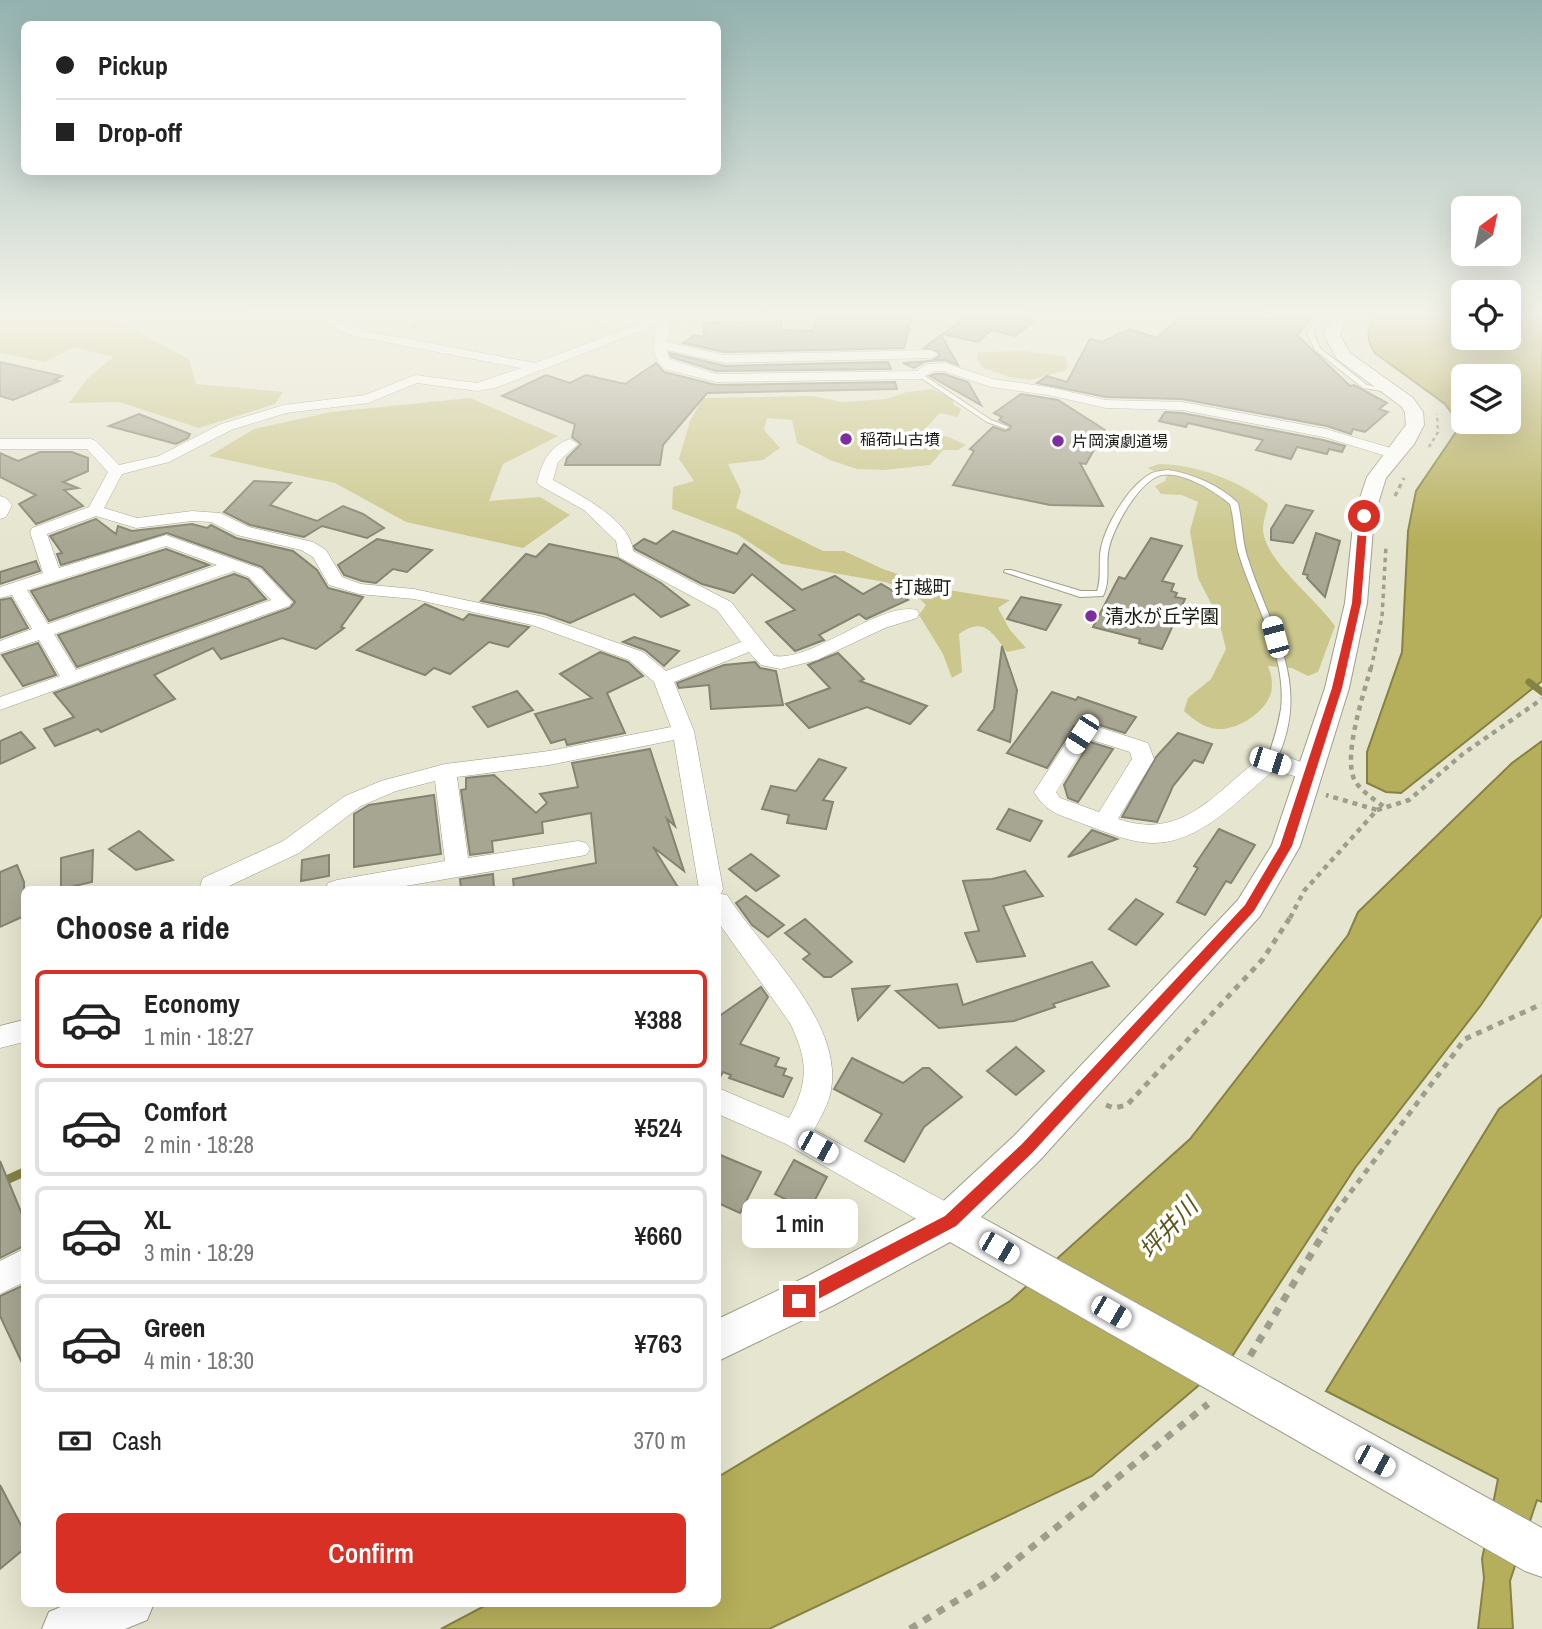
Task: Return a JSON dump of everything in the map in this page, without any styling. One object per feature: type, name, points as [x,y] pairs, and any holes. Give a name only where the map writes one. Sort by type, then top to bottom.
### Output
[{"type":"street","points":[[95,510],[116,471],[164,459],[226,427],[284,409],[368,399],[389,390]]},
{"type":"street","points":[[1041,390],[1106,404],[1182,406],[1326,433],[1396,454]]},
{"type":"street","points":[[721,1339],[820,1291],[950,1221],[1027,1148],[1249,908],[1286,846],[1337,688],[1356,603],[1364,516],[1377,477],[1415,425],[1414,412],[1393,390]]},
{"type":"street","points":[[0,443],[91,444],[116,471]]},
{"type":"street","points":[[570,444],[551,460],[545,482],[590,506],[624,540],[625,553],[724,606],[768,661],[781,663],[810,656],[878,624],[910,614]]},
{"type":"street","points":[[0,501],[4,505],[0,514]]},
{"type":"street","points":[[53,576],[38,532],[95,510],[136,523],[192,516],[214,517],[243,531],[307,546],[320,554],[335,581],[359,589],[414,594],[537,621],[636,656],[663,679],[683,731],[710,886]]},
{"type":"street","points":[[0,704],[283,602],[255,573],[166,540],[8,590],[43,632],[71,678]]},
{"type":"street","points":[[0,647],[234,565]]},
{"type":"street","points":[[663,679],[752,644]]},
{"type":"street","points":[[212,886],[291,847],[324,820],[354,801],[389,786],[445,771],[550,758],[683,731]]},
{"type":"street","points":[[1105,821],[1143,759],[1140,748],[1093,732],[1082,734],[1045,792],[1052,803],[1136,832],[1155,835],[1171,832],[1194,821],[1270,761],[1308,782]]},
{"type":"street","points":[[445,771],[458,868]]},
{"type":"street","points":[[354,886],[578,849]]},
{"type":"street","points":[[721,908],[728,922],[801,1014],[818,1056],[817,1091],[796,1135]]},
{"type":"street","points":[[0,1037],[21,1032]]},
{"type":"street","points":[[721,1102],[796,1135],[1542,1554]]},
{"type":"street","points":[[0,1278],[21,1267]]},
{"type":"street","points":[[66,1629],[120,1607]]},
{"type":"lane","points":[[944,390],[989,421],[1006,428]]},
{"type":"lane","points":[[1384,390],[1396,392]]},
{"type":"lane","points":[[1008,572],[1080,594],[1100,594],[1104,587],[1104,555],[1111,527],[1151,476],[1160,472],[1175,474],[1199,481],[1228,497],[1234,503],[1242,553],[1269,617],[1286,683],[1287,705],[1279,742],[1270,761]]},
{"type":"path","points":[[1081,1090],[1115,1108],[1127,1105],[1263,959],[1283,931],[1304,891],[1377,810],[1409,800],[1464,752],[1540,700]]},
{"type":"path","points":[[1308,782],[1377,810]]},
{"type":"path","points":[[910,1629],[994,1578],[1218,1373],[1465,1039],[1542,1004]]},
{"type":"shaded area","points":[[79,390],[283,392],[275,404],[199,428],[119,402],[69,403]]},
{"type":"shaded area","points":[[935,390],[952,398],[954,405],[961,409],[958,417],[940,413],[924,430],[966,445],[958,450],[943,450],[930,465],[884,470],[857,469],[830,460],[797,443],[792,420],[767,418],[764,430],[780,448],[763,460],[728,464],[741,491],[736,508],[823,551],[844,551],[883,569],[942,589],[1010,600],[998,608],[1010,630],[1026,648],[1007,652],[987,629],[968,629],[959,634],[962,672],[952,678],[943,654],[919,615],[926,605],[914,593],[885,582],[782,564],[737,534],[672,509],[673,487],[694,481],[679,459],[690,421],[703,398],[812,396],[843,402],[886,399],[907,392]]},
{"type":"shaded area","points":[[470,398],[558,436],[503,464],[489,501],[540,497],[570,515],[523,548],[406,522],[335,483],[209,456],[254,429],[331,412]]},
{"type":"shaded area","points":[[1159,464],[1187,467],[1217,475],[1245,488],[1268,504],[1263,528],[1268,547],[1335,626],[1318,672],[1308,676],[1292,668],[1268,666],[1272,690],[1265,704],[1254,716],[1225,729],[1208,727],[1184,711],[1188,698],[1211,679],[1226,649],[1218,617],[1198,578],[1190,531],[1198,502],[1182,495],[1161,494],[1155,486],[1165,481],[1167,476],[1147,468]]},
{"type":"water","points":[[1426,390],[1451,390],[1451,412],[1445,404]]},
{"type":"water","points":[[1521,390],[1542,390],[1542,681],[1401,793],[1386,792],[1367,783],[1367,752],[1402,652],[1408,531],[1416,491],[1455,434],[1521,434]]},
{"type":"water","name":"坪井川","points":[[1542,741],[1542,915],[1481,1005],[1355,1168],[1231,1358],[1092,1476],[769,1629],[441,1629],[482,1607],[721,1607],[721,1475],[1010,1301],[1190,1139],[1348,935],[1358,912],[1512,763]]},
{"type":"water","points":[[1542,1075],[1542,1502],[1537,1500],[1510,1581],[1513,1629],[1478,1629],[1484,1578],[1482,1559],[1498,1479],[1326,1391],[1499,1109]]},
{"type":"building","points":[[0,390],[37,390],[13,400],[0,396]]},
{"type":"building","points":[[515,390],[849,390],[707,393],[663,445],[660,465],[565,465],[567,458],[581,444],[572,437],[575,424],[502,396]]},
{"type":"building","points":[[955,390],[973,390],[981,405]]},
{"type":"building","points":[[1072,390],[1363,390],[1387,403],[1379,409],[1388,412],[1365,432],[1353,429],[1351,434],[1327,426],[1182,399],[1106,397]]},
{"type":"building","points":[[1021,394],[1058,400],[1105,430],[1086,464],[1080,463],[1103,506],[1050,505],[953,485],[974,451],[970,449],[993,427],[1005,431],[1010,429],[1011,426],[999,420],[1002,417],[994,413]]},
{"type":"building","points":[[1165,412],[1182,413],[1345,446],[1342,452],[1329,449],[1327,454],[1297,447],[1291,459],[1256,450],[1263,440],[1188,423],[1186,427],[1159,421]]},
{"type":"building","points":[[139,414],[190,434],[176,444],[109,426]]},
{"type":"building","points":[[40,452],[72,452],[88,458],[88,471],[63,482],[78,488],[64,490],[83,506],[36,524],[19,504],[36,495],[0,477],[0,453],[18,461]]},
{"type":"building","points":[[254,481],[291,483],[270,505],[317,521],[343,506],[363,514],[384,528],[367,538],[322,526],[304,537],[250,525],[224,512]]},
{"type":"building","points":[[1286,505],[1313,511],[1293,543],[1271,540],[1271,529]]},
{"type":"building","points":[[96,519],[116,534],[118,526],[132,531],[192,524],[207,528],[211,525],[236,538],[293,551],[317,570],[328,588],[363,597],[341,627],[344,628],[316,649],[282,638],[221,659],[213,648],[154,675],[175,699],[101,732],[98,729],[55,746],[44,729],[74,717],[54,693],[290,608],[295,602],[262,567],[167,533],[61,565],[57,554],[62,553],[50,536]]},
{"type":"building","points":[[673,531],[737,554],[744,544],[802,590],[835,576],[863,594],[881,584],[908,600],[866,619],[859,614],[819,635],[824,640],[795,651],[766,622],[795,610],[752,574],[734,593],[702,584],[635,549],[634,546],[644,539],[656,544]]},
{"type":"building","points":[[1316,533],[1340,541],[1325,597],[1307,578],[1308,575],[1303,574]]},
{"type":"building","name":"清水が丘学園","points":[[1151,538],[1182,546],[1162,581],[1174,584],[1171,591],[1177,593],[1175,597],[1185,599],[1162,649],[1139,643],[1140,639],[1093,627],[1119,577],[1125,579]]},
{"type":"building","points":[[377,539],[432,550],[407,572],[393,569],[376,583],[344,575],[338,565]]},
{"type":"building","points":[[549,544],[617,558],[661,583],[689,605],[661,617],[634,594],[570,623],[545,614],[481,601],[526,554],[536,557]]},
{"type":"building","points":[[166,549],[209,565],[49,621],[31,591]]},
{"type":"building","points":[[36,561],[40,571],[0,584],[0,572]]},
{"type":"building","points":[[234,574],[248,579],[266,599],[77,667],[58,635]]},
{"type":"building","points":[[1021,597],[1061,605],[1046,630],[1007,619]]},
{"type":"building","points":[[11,598],[28,628],[0,638],[0,600]]},
{"type":"building","points":[[425,604],[463,620],[469,614],[529,627],[508,647],[489,642],[450,674],[434,668],[425,675],[357,650]]},
{"type":"building","points":[[634,637],[679,651],[664,666],[645,650],[623,642]]},
{"type":"building","points":[[38,643],[56,675],[23,686],[2,655]]},
{"type":"building","points":[[1002,646],[1017,690],[1010,742],[978,730],[994,709]]},
{"type":"building","points":[[600,652],[628,662],[643,676],[607,693],[625,733],[567,745],[565,739],[551,743],[535,714],[592,698],[560,674]]},
{"type":"building","points":[[838,653],[864,679],[860,681],[927,706],[910,724],[867,707],[809,728],[786,704],[830,688],[808,665]]},
{"type":"building","points":[[755,662],[760,668],[776,671],[783,705],[711,709],[709,685],[679,688],[677,683],[724,665]]},
{"type":"building","points":[[517,691],[533,710],[488,727],[473,707]]},
{"type":"building","points":[[1052,692],[1076,700],[1078,697],[1136,717],[1125,733],[1093,723],[1074,726],[1047,768],[1007,753]]},
{"type":"building","points":[[21,732],[35,748],[0,764],[0,741]]},
{"type":"building","points":[[1178,733],[1212,744],[1203,763],[1194,760],[1173,786],[1157,822],[1122,817],[1156,757]]},
{"type":"building","points":[[1090,742],[1113,749],[1078,802],[1068,798],[1064,785]]},
{"type":"building","points":[[650,749],[675,826],[667,819],[684,871],[653,847],[677,886],[514,886],[513,879],[596,863],[591,813],[542,822],[543,833],[492,841],[493,852],[470,855],[461,790],[466,789],[466,778],[494,775],[536,813],[547,803],[540,794],[578,787],[572,763]]},
{"type":"building","points":[[819,759],[846,768],[823,800],[833,802],[826,829],[787,823],[789,815],[762,809],[771,786],[796,791]]},
{"type":"building","points":[[434,795],[441,854],[354,867],[354,814],[369,805]]},
{"type":"building","points":[[1009,809],[1042,821],[1030,841],[997,829]]},
{"type":"building","points":[[1219,829],[1255,845],[1231,883],[1226,881],[1205,915],[1177,902],[1198,868],[1194,866]]},
{"type":"building","points":[[1092,830],[1117,839],[1068,857]]},
{"type":"building","points":[[139,831],[173,860],[136,870],[109,849]]},
{"type":"building","points":[[93,850],[92,882],[61,886],[61,858]]},
{"type":"building","points":[[751,854],[779,876],[756,891],[729,869]]},
{"type":"building","points":[[329,855],[329,876],[301,881],[302,860]]},
{"type":"building","points":[[17,865],[24,886],[21,886],[21,917],[0,927],[0,872]]},
{"type":"building","points":[[1025,871],[1043,896],[1003,906],[1025,956],[977,962],[965,933],[979,931],[963,881],[992,879]]},
{"type":"building","points":[[493,874],[494,886],[461,886],[460,879]]},
{"type":"building","points":[[746,896],[784,925],[768,937],[752,925],[736,903]]},
{"type":"building","points":[[1136,899],[1163,914],[1136,945],[1109,929]]},
{"type":"building","points":[[805,919],[852,962],[831,977],[824,977],[803,959],[810,954],[785,933]]},
{"type":"building","points":[[1092,962],[1109,986],[1053,1004],[1055,1007],[1014,1021],[939,1028],[896,991],[957,984],[963,1005]]},
{"type":"building","points":[[889,986],[858,1020],[852,989]]},
{"type":"building","points":[[761,987],[768,997],[740,1044],[779,1058],[775,1066],[786,1069],[783,1075],[792,1078],[783,1097],[729,1078],[731,1075],[723,1072],[721,1076],[721,1015]]},
{"type":"building","points":[[1016,1047],[1044,1071],[1016,1095],[987,1071]]},
{"type":"building","points":[[852,1058],[903,1083],[923,1068],[929,1068],[962,1097],[924,1127],[904,1162],[865,1141],[882,1114],[834,1089]]},
{"type":"building","points":[[721,1155],[761,1172],[740,1213],[721,1204]]},
{"type":"building","points":[[794,1160],[827,1177],[809,1211],[775,1194]]},
{"type":"building","points":[[0,1161],[21,1212],[21,1248],[0,1258]]},
{"type":"building","points":[[21,1286],[21,1361],[0,1316],[0,1296]]},
{"type":"building","points":[[0,1485],[21,1525],[21,1552],[0,1569]]},
{"type":"waterway","points":[[1529,682],[1542,692]]},
{"type":"waterway","points":[[0,1183],[21,1173]]},
{"type":"place","name":"稲荷山古墳","points":[[846,439]]},
{"type":"place","name":"片岡演劇道場","points":[[1058,441]]},
{"type":"place","name":"清水が丘学園","points":[[1091,616]]},
{"type":"district","name":"打越町","points":[[923,587]]},
{"type":"route","points":[[799,1301],[950,1221],[1027,1148],[1249,908],[1286,846],[1337,688],[1356,603],[1364,516]]}]
